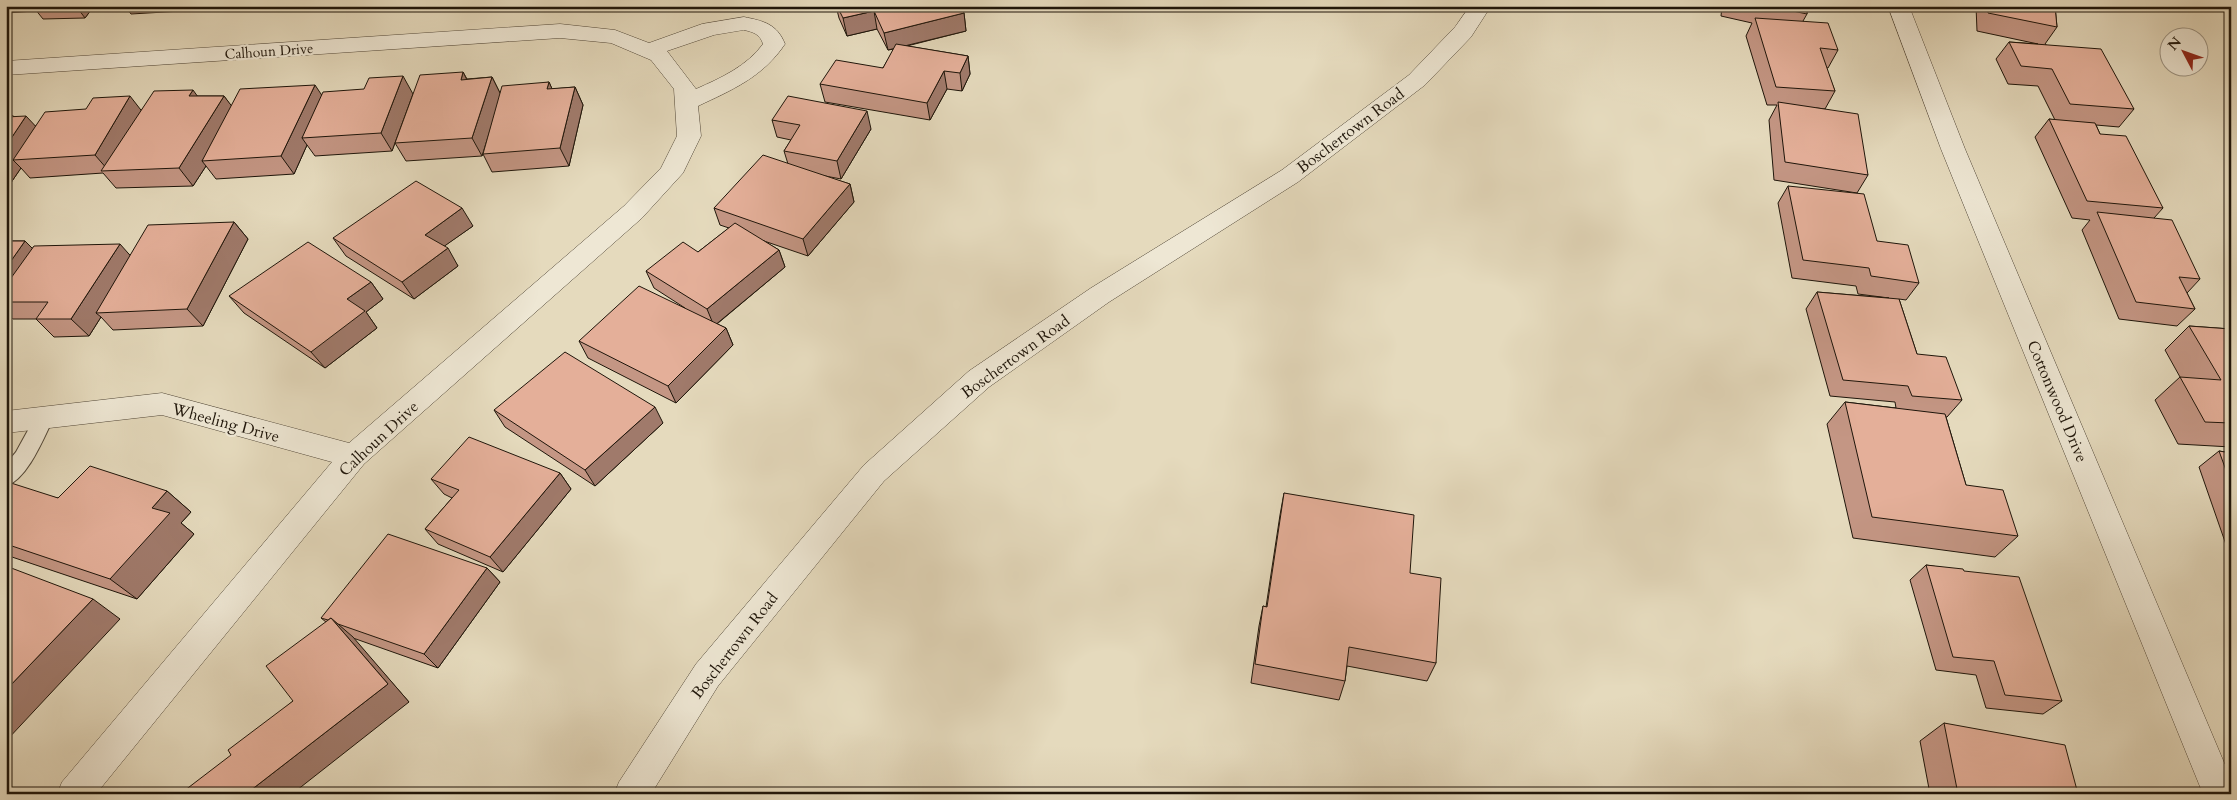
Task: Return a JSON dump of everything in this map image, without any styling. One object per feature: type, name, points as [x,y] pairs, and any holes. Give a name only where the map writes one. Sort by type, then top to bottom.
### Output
[{"type":"street","name":"Boschertown Road","points":[[630,794],[707,675],[874,473],[979,380],[1100,294],[1290,176],[1417,80],[1463,32],[1481,6]]},
{"type":"street","name":"Cottonwood Drive","points":[[1898,6],[1953,149],[2220,794]]},
{"type":"street","points":[[648,51],[691,34],[735,24],[752,25],[768,33],[774,44],[766,58],[745,74],[686,104]]},
{"type":"street","name":"Calhoun Drive","points":[[6,68],[560,31],[615,37],[659,55],[686,88],[689,136],[671,173],[626,219],[354,456],[74,794]]},
{"type":"street","name":"Wheeling Drive","points":[[6,422],[162,404],[354,456]]},
{"type":"lane","points":[[6,478],[23,458],[44,417]]},
{"type":"building","points":[[837,6],[960,6],[964,13],[884,33],[874,11],[843,18]]},
{"type":"building","points":[[1769,6],[1807,6],[1807,14]]},
{"type":"building","points":[[1988,6],[2055,6],[2057,27],[1988,13]]},
{"type":"building","points":[[1755,18],[1828,23],[1838,50],[1820,48],[1835,91],[1776,87]]},
{"type":"building","points":[[2009,42],[2101,49],[2134,109],[2070,104],[2052,69],[2021,66]]},
{"type":"building","points":[[896,44],[968,56],[960,73],[944,71],[927,103],[820,84],[836,60],[883,68]]},
{"type":"building","points":[[463,72],[461,80],[492,77],[472,138],[395,143],[420,75]]},
{"type":"building","points":[[403,76],[381,133],[302,138],[323,92],[364,89],[369,78]]},
{"type":"building","points":[[549,82],[547,89],[575,87],[560,148],[483,154],[502,86]]},
{"type":"building","points":[[315,85],[281,156],[202,161],[240,89]]},
{"type":"building","points":[[193,90],[189,96],[224,96],[179,168],[101,171],[154,91]]},
{"type":"building","points":[[130,96],[95,155],[13,160],[45,112],[86,109],[93,98]]},
{"type":"building","points":[[788,96],[867,111],[837,161],[784,151],[800,125],[772,120]]},
{"type":"building","points":[[1778,102],[1858,114],[1868,175],[1785,162]]},
{"type":"building","points":[[26,116],[6,146],[6,117]]},
{"type":"building","points":[[2049,119],[2095,123],[2100,134],[2126,136],[2163,208],[2087,201]]},
{"type":"building","points":[[763,155],[850,184],[803,239],[714,208]]},
{"type":"building","points":[[416,181],[462,208],[425,235],[448,248],[402,282],[333,238]]},
{"type":"building","points":[[1788,186],[1864,194],[1877,241],[1908,245],[1919,283],[1871,276],[1869,268],[1803,260]]},
{"type":"building","points":[[2097,212],[2172,220],[2200,279],[2179,277],[2195,309],[2136,302]]},
{"type":"building","points":[[234,222],[187,309],[96,313],[148,225]]},
{"type":"building","points":[[735,223],[779,250],[707,309],[646,271],[683,242],[698,252]]},
{"type":"building","points":[[6,241],[25,241],[6,268]]},
{"type":"building","points":[[308,242],[371,282],[347,299],[365,311],[311,352],[229,296]]},
{"type":"building","points":[[120,244],[71,319],[36,319],[48,302],[6,302],[6,285],[34,246]]},
{"type":"building","points":[[639,286],[726,328],[668,386],[579,341]]},
{"type":"building","points":[[1817,292],[1899,299],[1917,354],[1946,357],[1962,400],[1912,396],[1908,386],[1843,380]]},
{"type":"building","points":[[2189,326],[2231,329],[2231,423],[2205,422],[2180,377],[2221,380]]},
{"type":"building","points":[[565,352],[655,407],[585,470],[494,410]]},
{"type":"building","points":[[1845,402],[1945,414],[1966,485],[2003,490],[2018,536],[1872,517]]},
{"type":"building","points":[[469,437],[560,473],[490,557],[425,529],[459,490],[431,479]]},
{"type":"building","points":[[2219,451],[2231,453],[2231,484]]},
{"type":"building","points":[[90,466],[167,491],[152,508],[170,513],[110,579],[6,544],[6,488],[11,483],[58,498]]},
{"type":"building","points":[[1284,493],[1414,515],[1410,573],[1441,578],[1436,663],[1349,647],[1345,681],[1255,664],[1263,606],[1267,607]]},
{"type":"building","points":[[388,534],[487,568],[424,654],[338,624],[331,618],[328,620],[321,618]]},
{"type":"building","points":[[1926,565],[2019,577],[2062,701],[2005,695],[1994,661],[1953,657]]},
{"type":"building","points":[[6,566],[93,599],[6,690]]},
{"type":"building","points":[[331,618],[388,684],[246,794],[180,794],[231,755],[228,750],[293,701],[266,666]]},
{"type":"building","points":[[1944,723],[2065,745],[2078,794],[1958,794]]}]
